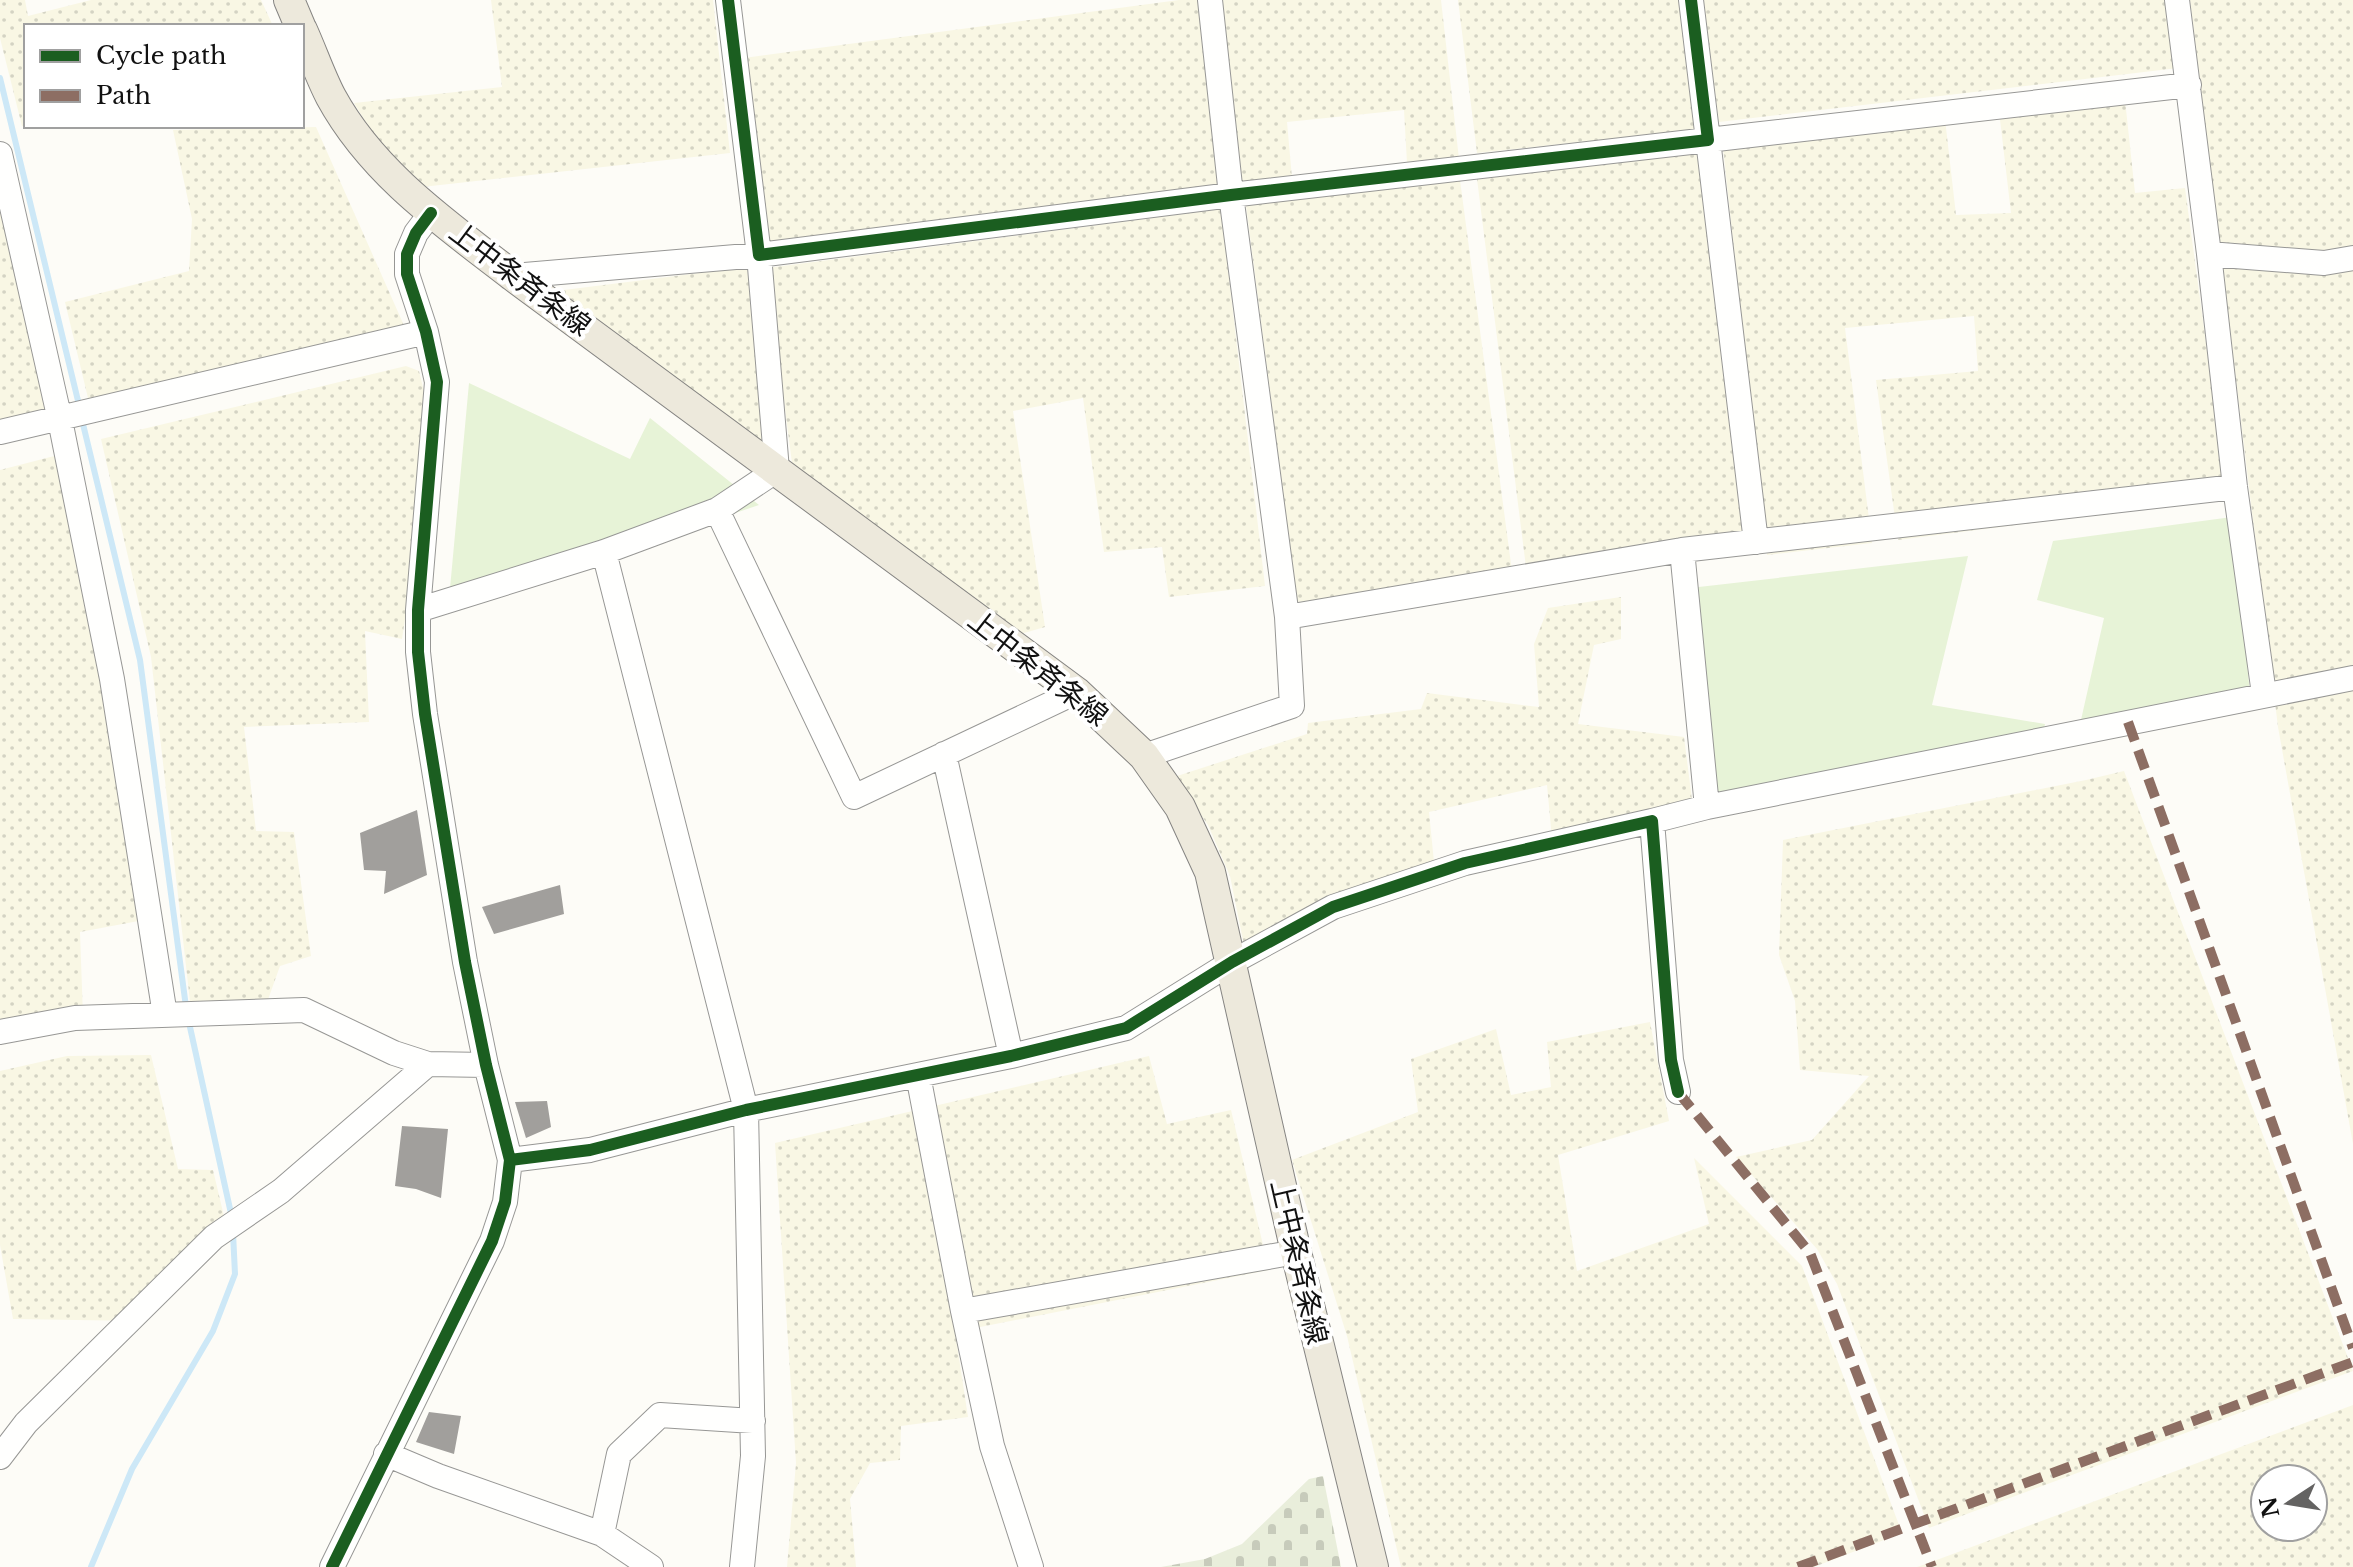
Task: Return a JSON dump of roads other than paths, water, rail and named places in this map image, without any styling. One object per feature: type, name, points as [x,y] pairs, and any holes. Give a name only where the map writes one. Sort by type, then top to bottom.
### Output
[{"type":"main road","name":"上中条斉条線","points":[[289,0],[299,24]]},
{"type":"main road","name":"上中条斉条線","points":[[304,35],[331,97],[360,140],[391,177],[431,213],[1076,692],[1144,756],[1180,807],[1210,872],[1296,1252],[1373,1567]]},
{"type":"street","points":[[418,610],[604,552],[717,510],[777,470],[759,255],[728,0]]},
{"type":"street","points":[[1144,756],[1292,706],[1287,617],[1231,195],[1210,0]]},
{"type":"street","points":[[1691,0],[1756,542]]},
{"type":"street","points":[[2177,0],[2235,487],[2264,694]]},
{"type":"street","points":[[513,276],[759,255],[1231,195],[2189,85]]},
{"type":"street","points":[[0,154],[60,420],[112,679],[165,1015]]},
{"type":"street","points":[[332,1567],[492,1241],[505,1202],[510,1160],[486,1065],[460,933],[418,652],[418,610],[437,382],[426,332],[407,274],[407,254],[416,233],[431,213]]},
{"type":"street","points":[[2209,254],[2324,263],[2353,258]]},
{"type":"street","points":[[0,432],[426,332]]},
{"type":"street","points":[[1287,617],[1682,550],[2235,487]]},
{"type":"street","points":[[717,510],[854,797],[1076,692]]},
{"type":"street","points":[[1682,550],[1707,807]]},
{"type":"street","points":[[604,552],[746,1110],[753,1456],[742,1567]]},
{"type":"street","points":[[510,1160],[590,1150],[746,1110],[1011,1056],[1126,1028],[1232,962],[1333,907],[1465,863],[1707,807],[2353,678]]},
{"type":"street","points":[[944,754],[1011,1056]]},
{"type":"street","points":[[1652,821],[1671,1060],[1678,1092]]},
{"type":"street","points":[[0,1032],[75,1018],[304,1010],[394,1053],[428,1064],[486,1065]]},
{"type":"street","points":[[0,1457],[26,1423],[214,1237],[281,1191],[428,1064]]},
{"type":"street","points":[[918,1075],[992,1446],[1031,1567]]},
{"type":"street","points":[[963,1311],[1296,1252]]},
{"type":"street","points":[[602,1534],[619,1454],[660,1415],[753,1421]]},
{"type":"street","points":[[386,1454],[438,1476],[602,1534],[651,1567]]},
{"type":"waterway","points":[[0,78],[80,409]]},
{"type":"waterway","points":[[82,420],[140,660],[186,1007]]},
{"type":"waterway","points":[[188,1018],[232,1218]]},
{"type":"waterway","points":[[91,1567],[132,1469],[213,1331],[235,1274],[233,1233]]}]
